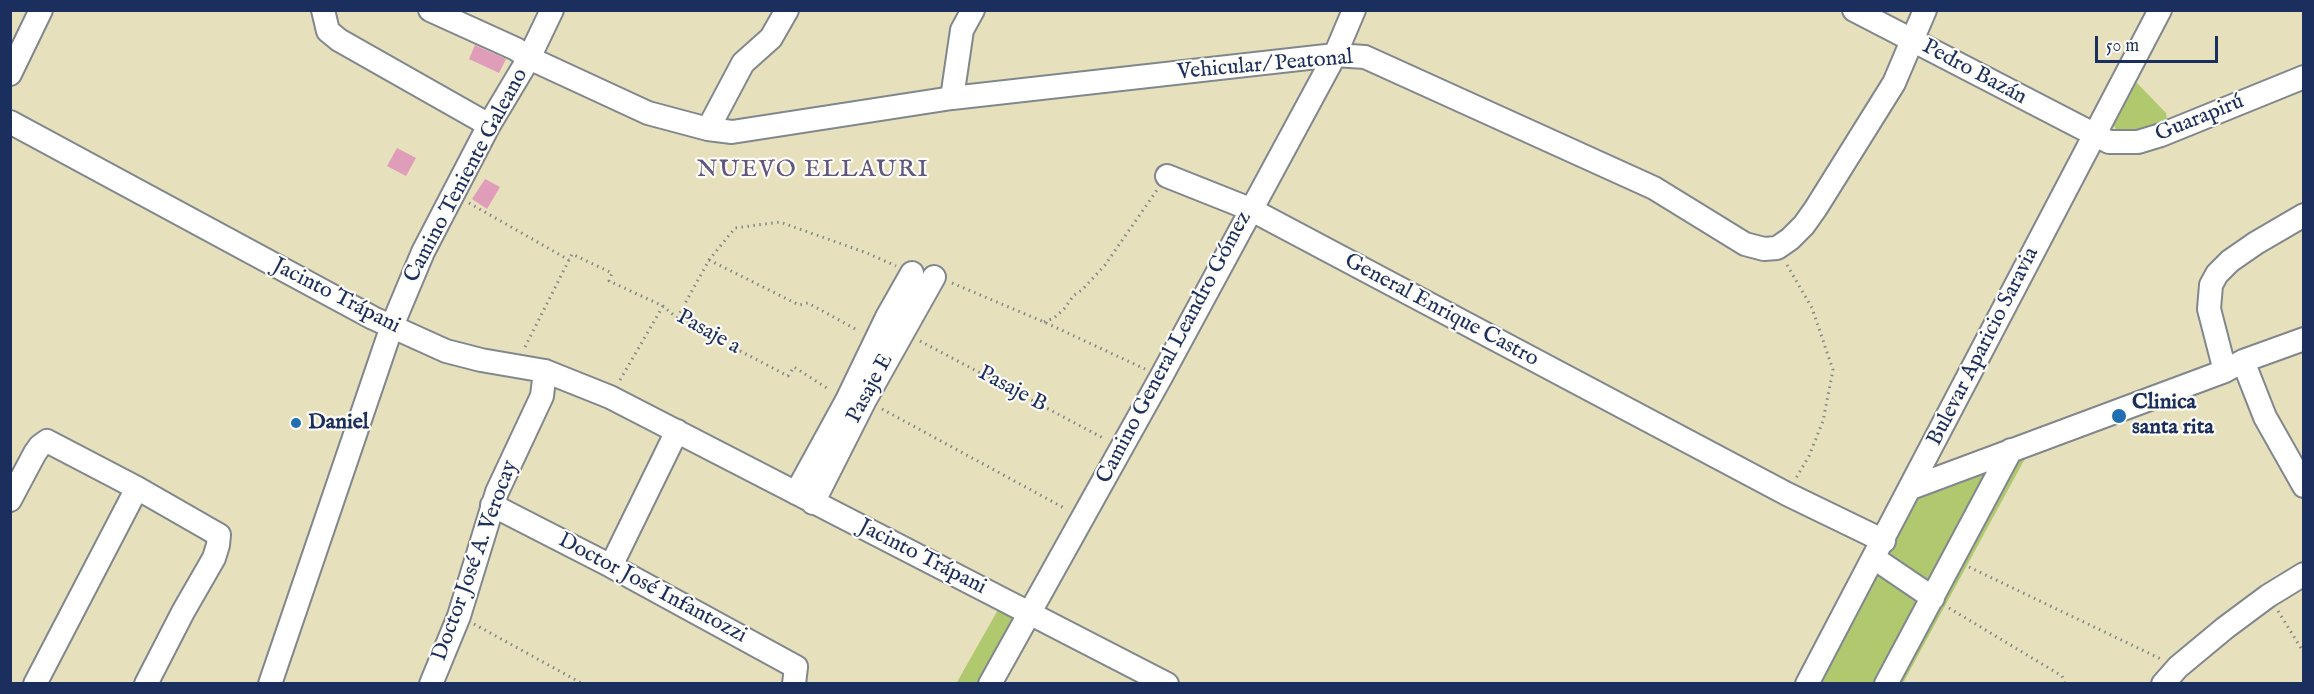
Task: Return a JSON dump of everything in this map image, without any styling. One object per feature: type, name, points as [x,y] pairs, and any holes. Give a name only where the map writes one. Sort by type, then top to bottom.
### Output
[{"type":"street","points":[[10,74],[41,10]]},
{"type":"street","points":[[323,10],[328,31],[339,40],[489,125]]},
{"type":"street","name":"Vehicular/ Peatonal","points":[[430,10],[516,49],[530,58],[648,114],[708,129],[732,132],[951,98],[1335,55],[1365,57],[1654,188],[1745,244],[1764,249],[1777,248]]},
{"type":"street","name":"Camino Teniente Galeano","points":[[270,684],[392,327],[423,252],[489,125],[530,58],[552,10]]},
{"type":"street","points":[[708,129],[743,63],[771,38],[787,10]]},
{"type":"street","points":[[951,98],[962,30],[973,10]]},
{"type":"street","name":"Pedro Bazán","points":[[1854,10],[2094,135]]},
{"type":"street","points":[[1777,248],[1804,225],[1894,83],[1925,10]]},
{"type":"street","name":"Bulevar Aparicio Saravia","points":[[1808,684],[2160,10]]},
{"type":"street","name":"Camino General Leandro Gómez","points":[[990,684],[1084,518],[1335,55],[1350,12]]},
{"type":"street","name":"Guarapirú","points":[[2094,135],[2109,142],[2138,142],[2304,77]]},
{"type":"street","name":"Jacinto Trápani","points":[[10,122],[343,303],[392,327],[446,351],[545,372],[610,397],[1167,684]]},
{"type":"street","name":"General Enrique Castro","points":[[1167,176],[1250,209],[1787,494],[1879,550],[1933,598]]},
{"type":"street","points":[[2304,215],[2230,261],[2217,274],[2211,285],[2209,309],[2234,366],[2304,486]]},
{"type":"street","name":"Pasaje E","points":[[805,498],[895,324],[923,275]]},
{"type":"street","name":"Pasaje E","points":[[856,400],[874,345],[895,324]]},
{"type":"street","points":[[1911,488],[2304,339]]},
{"type":"street","name":"Doctor José A. Verocay","points":[[431,684],[459,616],[492,505],[542,396],[545,372]]},
{"type":"street","points":[[611,566],[677,431]]},
{"type":"street","points":[[10,500],[39,446],[47,441],[137,488],[219,535],[219,544],[214,558],[146,684]]},
{"type":"street","points":[[1887,684],[2011,450]]},
{"type":"street","points":[[35,684],[137,488]]},
{"type":"street","name":"Doctor José Infantozzi","points":[[492,505],[611,566],[796,667],[794,684]]},
{"type":"street","points":[[2170,675],[2268,596],[2304,574]]},
{"type":"path","points":[[1044,322],[1054,318],[1064,309],[1105,265],[1167,176]]},
{"type":"path","points":[[465,200],[569,260],[533,327],[517,366]]},
{"type":"path","points":[[677,318],[709,260],[735,228]]},
{"type":"path","points":[[1777,248],[1812,308],[1833,370],[1823,420],[1809,456],[1787,494]]},
{"type":"path","name":"Pasaje a","points":[[569,260],[572,254],[612,273],[609,281],[663,306],[677,318],[788,376],[794,367],[856,400]]},
{"type":"path","points":[[709,260],[799,305],[808,303],[856,329],[874,345]]},
{"type":"path","points":[[610,397],[663,306]]},
{"type":"path","name":"Pasaje B","points":[[895,324],[1122,448]]},
{"type":"path","points":[[856,400],[1084,518]]},
{"type":"path","points":[[1954,559],[2170,675]]},
{"type":"path","points":[[2268,596],[2304,653]]},
{"type":"path","points":[[1933,598],[2062,676],[2065,684]]},
{"type":"path","points":[[459,616],[583,684]]},
{"type":"green space","points":[[2137,83],[2166,113],[2167,120],[2165,125],[2133,138],[2119,134],[2113,119],[2133,84]]},
{"type":"green space","points":[[2027,455],[1903,683],[1816,684],[1911,506],[1923,495]]},
{"type":"green space","points":[[1004,599],[1031,612],[990,683],[956,684]]},
{"type":"building","points":[[475,45],[506,59],[499,73],[469,59]]},
{"type":"building","points":[[397,148],[416,158],[406,176],[387,166]]},
{"type":"building","points":[[485,179],[500,187],[487,209],[472,199]]},
{"type":"place","name":"Clinica santa rita","points":[[2119,416]]},
{"type":"place","name":"Daniel","points":[[296,423]]},
{"type":"district","name":"NUEVO ELLAURI","points":[[813,171]]}]
